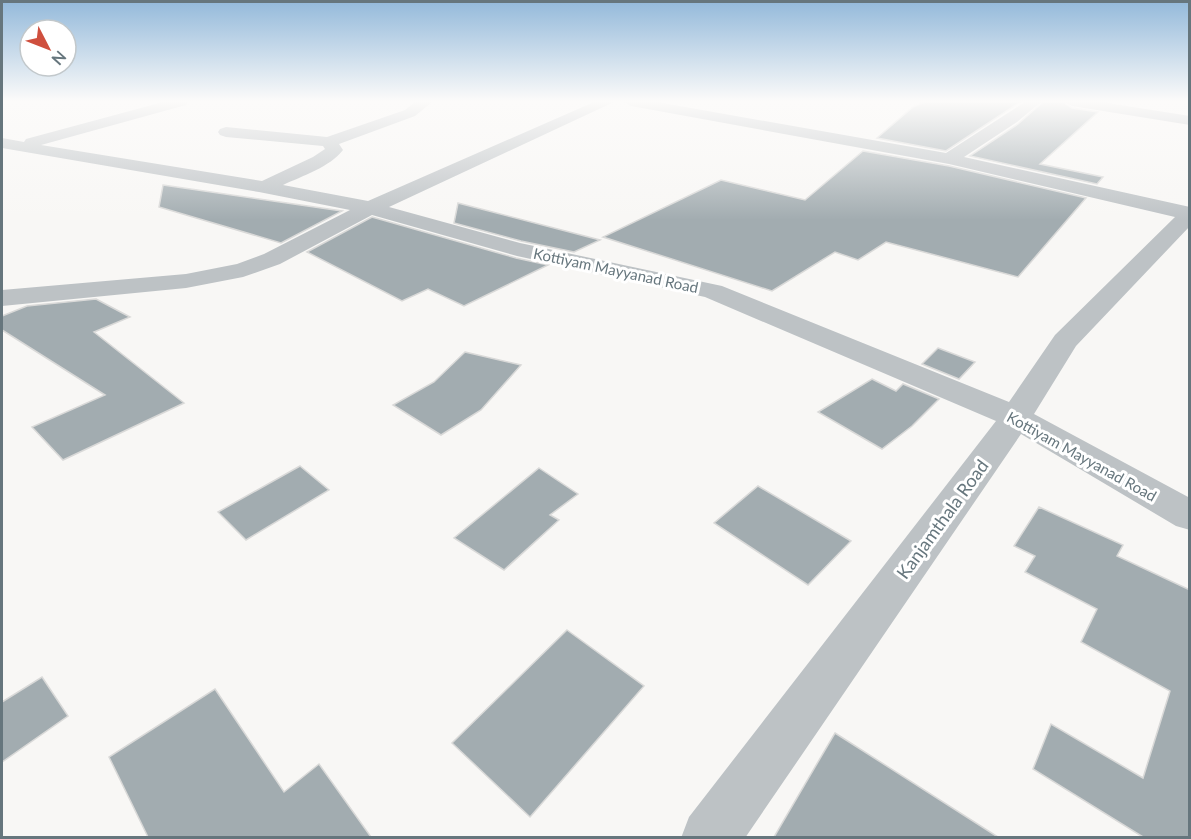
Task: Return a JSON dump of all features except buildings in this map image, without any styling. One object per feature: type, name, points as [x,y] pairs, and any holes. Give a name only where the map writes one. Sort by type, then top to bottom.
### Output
[{"type":"street","points":[[264,187],[319,161],[335,150],[328,142],[319,141]]},
{"type":"street","points":[[2,298],[214,277],[272,259],[370,208],[519,141]]},
{"type":"street","points":[[849,141],[949,159],[1189,214]]},
{"type":"street","points":[[949,159],[977,141]]},
{"type":"street","name":"Kottiyam Mayyanad Road","points":[[12,144],[264,187],[370,208],[518,249],[713,291],[1016,417],[1190,516]]},
{"type":"street","name":"Kanjamthala Road","points":[[710,837],[1016,417],[1065,341],[1189,214]]}]
